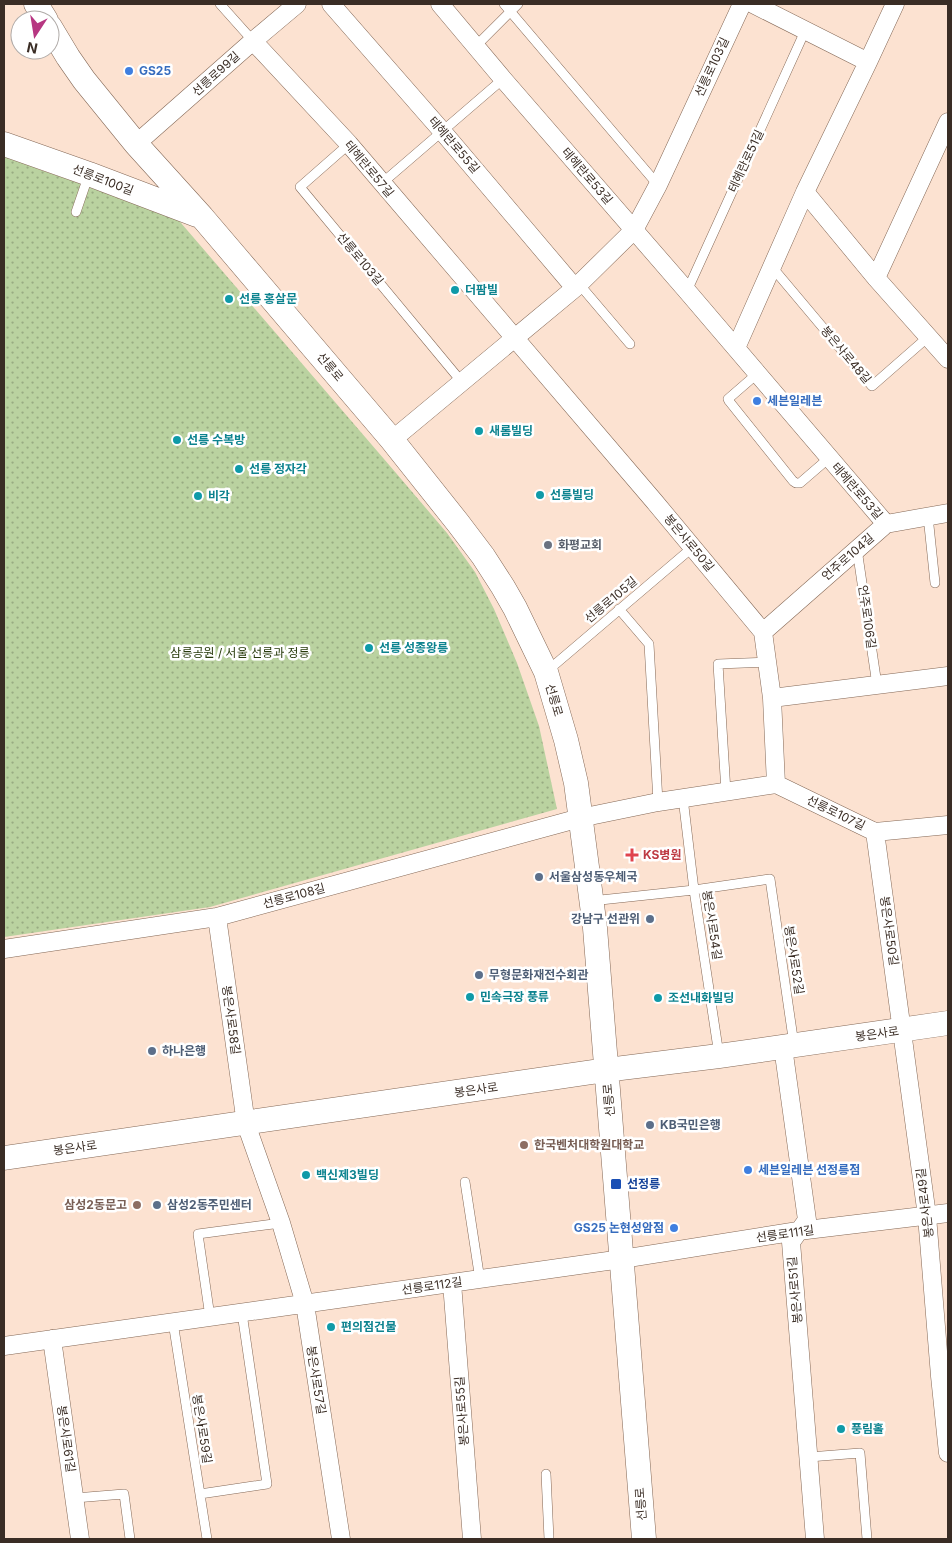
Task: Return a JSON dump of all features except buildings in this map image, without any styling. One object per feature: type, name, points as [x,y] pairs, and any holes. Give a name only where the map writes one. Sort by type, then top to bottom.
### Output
[{"type":"main road","name":"선릉로","points":[[60,44],[84,80],[136,144],[202,217],[392,440],[458,523],[483,556],[515,608],[546,672],[576,783],[591,901],[644,1539]]},
{"type":"main road","name":"선릉로100길","points":[[4,144],[202,217]]},
{"type":"main road","name":"봉은사로","points":[[4,1158],[606,1070],[719,1056],[948,1023]]},
{"type":"street","name":"선릉로99길","points":[[136,144],[297,4]]},
{"type":"street","name":"테헤란로55길","points":[[331,4],[577,286]]},
{"type":"street","name":"테헤란로53길","points":[[440,4],[503,80],[687,290],[886,524]]},
{"type":"street","name":"선릉로103길","points":[[392,440],[577,286],[634,230],[658,185],[742,4]]},
{"type":"street","points":[[753,4],[868,62]]},
{"type":"street","points":[[736,348],[806,192],[895,4]]},
{"type":"street","name":"테헤란로57길","points":[[253,41],[349,144],[381,184],[515,338]]},
{"type":"street","points":[[876,278],[948,122]]},
{"type":"street","points":[[806,192],[876,278],[928,337],[947,355]]},
{"type":"street","name":"봉은사로50길","points":[[515,338],[763,632]]},
{"type":"street","name":"언주로104길","points":[[763,632],[886,524],[948,513]]},
{"type":"street","points":[[580,818],[658,802],[776,784],[772,698],[763,632]]},
{"type":"street","points":[[772,698],[877,685],[948,680]]},
{"type":"street","name":"선릉로107길","points":[[776,784],[875,832],[948,825]]},
{"type":"street","name":"선릉로108길","points":[[4,949],[217,917],[580,818]]},
{"type":"street","name":"봉은사로50길","points":[[875,832],[903,1030]]},
{"type":"street","name":"봉은사로58길","points":[[217,917],[246,1124]]},
{"type":"street","name":"봉은사로49길","points":[[903,1030],[927,1216],[944,1375],[948,1452]]},
{"type":"street","name":"봉은사로51길","points":[[789,1046],[807,1220],[791,1242],[815,1539]]},
{"type":"street","name":"봉은사로57길","points":[[246,1124],[281,1222],[304,1304],[341,1539]]},
{"type":"street","name":"선릉로111길","points":[[622,1259],[798,1231],[948,1213]]},
{"type":"street","name":"선릉로112길","points":[[4,1346],[622,1259]]},
{"type":"street","name":"봉은사로55길","points":[[452,1283],[472,1539]]},
{"type":"street","name":"봉은사로61길","points":[[52,1339],[80,1539]]},
{"type":"lane","name":"테헤란로57길","points":[[220,4],[253,41]]},
{"type":"lane","points":[[504,4],[658,185]]},
{"type":"lane","points":[[476,46],[518,4]]},
{"type":"lane","name":"테헤란로51길","points":[[687,290],[805,30]]},
{"type":"lane","points":[[381,184],[503,80]]},
{"type":"lane","name":"선릉로103길","points":[[349,144],[300,186],[461,381]]},
{"type":"lane","points":[[76,212],[89,174]]},
{"type":"lane","name":"봉은사로48길","points":[[772,267],[872,386],[928,337]]},
{"type":"lane","points":[[577,286],[630,344]]},
{"type":"lane","name":"테헤란로53길","points":[[758,374],[728,398],[793,481],[800,483],[829,458]]},
{"type":"lane","points":[[928,516],[935,583]]},
{"type":"lane","name":"선릉로105길","points":[[546,672],[692,547]]},
{"type":"lane","name":"언주로106길","points":[[857,549],[877,685]]},
{"type":"lane","points":[[619,609],[649,644],[658,802]]},
{"type":"lane","points":[[726,792],[718,664],[768,662]]},
{"type":"lane","name":"봉은사로54길","points":[[682,798],[719,1056]]},
{"type":"lane","name":"봉은사로52길","points":[[694,890],[770,879],[789,1046]]},
{"type":"lane","points":[[591,901],[694,890]]},
{"type":"lane","points":[[466,1182],[480,1280]]},
{"type":"lane","points":[[210,1317],[198,1234],[281,1222]]},
{"type":"lane","points":[[200,1494],[266,1484],[242,1313]]},
{"type":"lane","name":"봉은사로59길","points":[[173,1322],[207,1539]]},
{"type":"lane","points":[[809,1457],[860,1453],[868,1539]]},
{"type":"lane","points":[[546,1474],[548,1539]]},
{"type":"lane","points":[[75,1498],[124,1494],[130,1539]]},
{"type":"green space","name":"삼릉공원 / 서울 선릉과 정릉","points":[[4,153],[38,169],[175,216],[447,533],[475,572],[494,609],[517,663],[539,726],[557,809],[210,907],[4,937]]},
{"type":"place","name":"GS25","points":[[129,71]]},
{"type":"place","name":"더팜빌","points":[[455,290]]},
{"type":"place","name":"선릉 홍살문","points":[[229,299]]},
{"type":"place","name":"세븐일레븐","points":[[757,401]]},
{"type":"place","name":"새롬빌딩","points":[[479,431]]},
{"type":"place","name":"선릉 수복방","points":[[177,440]]},
{"type":"place","name":"선릉 정자각","points":[[239,469]]},
{"type":"place","name":"선릉빌딩","points":[[540,495]]},
{"type":"place","name":"비각","points":[[198,496]]},
{"type":"place","name":"화평교회","points":[[548,545]]},
{"type":"place","name":"선릉 성종왕릉","points":[[369,648]]},
{"type":"place","name":"KS병원","points":[[632,855]]},
{"type":"place","name":"서울삼성동우체국","points":[[539,877]]},
{"type":"place","name":"강남구 선관위","points":[[650,919]]},
{"type":"place","name":"무형문화재전수회관","points":[[479,975]]},
{"type":"place","name":"민속극장 풍류","points":[[470,997]]},
{"type":"place","name":"조선내화빌딩","points":[[658,998]]},
{"type":"place","name":"하나은행","points":[[152,1051]]},
{"type":"place","name":"KB국민은행","points":[[650,1125]]},
{"type":"place","name":"한국벤처대학원대학교","points":[[524,1145]]},
{"type":"place","name":"세븐일레븐 선정릉점","points":[[748,1170]]},
{"type":"place","name":"백신제3빌딩","points":[[306,1175]]},
{"type":"place","name":"선정릉","points":[[616,1184]]},
{"type":"place","name":"삼성2동문고","points":[[137,1205]]},
{"type":"place","name":"삼성2동주민센터","points":[[157,1205]]},
{"type":"place","name":"GS25 논현성암점","points":[[674,1228]]},
{"type":"place","name":"편의점건물","points":[[331,1327]]},
{"type":"place","name":"풍림홀","points":[[841,1429]]}]
